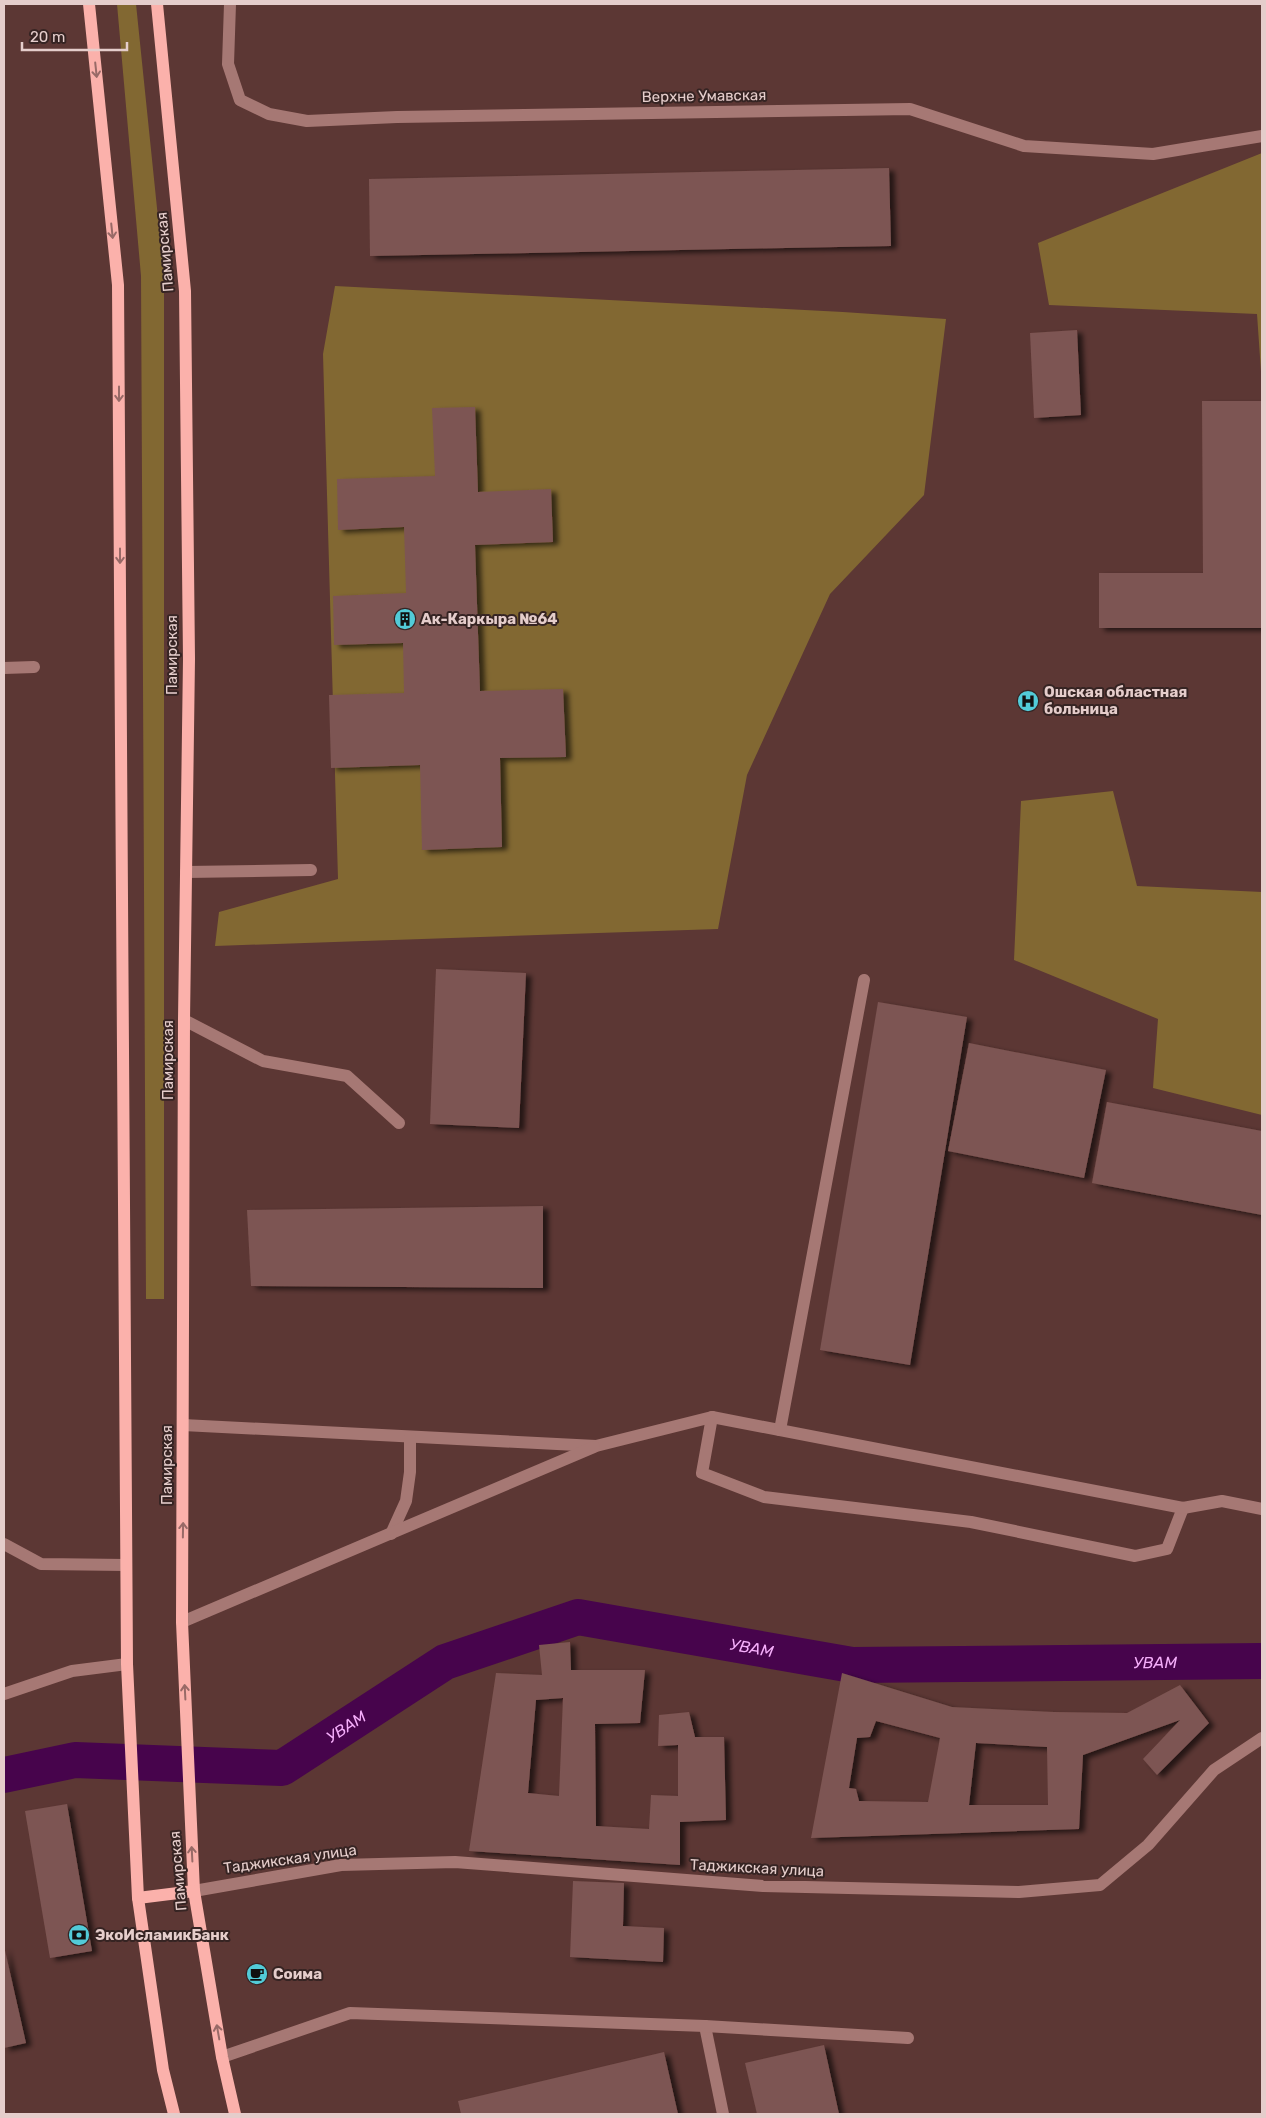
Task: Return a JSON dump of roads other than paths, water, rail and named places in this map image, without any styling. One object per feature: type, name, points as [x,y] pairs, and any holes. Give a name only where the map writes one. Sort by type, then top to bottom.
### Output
[{"type":"main road","points":[[89,4],[118,285],[127,1664],[138,1898],[163,2070],[174,2114]]},
{"type":"main road","name":"Памирская","points":[[156,4],[185,291],[189,649],[184,1020],[182,1622],[194,1891],[222,2057],[235,2114]]},
{"type":"main road","points":[[138,1898],[194,1891]]},
{"type":"street","name":"Верхне Умавская","points":[[230,4],[228,64],[240,100],[269,114],[307,121],[398,117],[910,109],[1024,146],[1153,154],[1262,136]]},
{"type":"street","points":[[4,668],[34,667]]},
{"type":"street","points":[[186,872],[310,870]]},
{"type":"street","points":[[780,1430],[864,980]]},
{"type":"street","points":[[184,1020],[263,1061],[347,1076],[399,1124]]},
{"type":"street","points":[[712,1417],[702,1473],[764,1497],[971,1522],[1135,1556],[1166,1549],[1183,1508]]},
{"type":"street","points":[[182,1622],[596,1446],[712,1417],[1183,1508],[1222,1501],[1262,1508]]},
{"type":"street","points":[[184,1425],[596,1446]]},
{"type":"street","points":[[390,1534],[406,1501],[410,1472],[410,1437]]},
{"type":"street","points":[[4,1544],[41,1564],[126,1565]]},
{"type":"street","points":[[4,1694],[72,1671],[127,1664]]},
{"type":"street","name":"Таджикская улица","points":[[194,1891],[341,1865],[456,1862],[763,1886],[1019,1892],[1100,1885],[1148,1845],[1214,1770],[1262,1738]]},
{"type":"street","points":[[222,2057],[350,2013],[705,2026],[908,2038]]},
{"type":"street","points":[[705,2026],[723,2114]]},
{"type":"waterway","name":"УВАМ","points":[[4,1775],[75,1760],[282,1768],[445,1662],[578,1617],[852,1665],[1262,1661]]},
{"type":"place","name":"Ак-Каркыра №64","points":[[405,619]]},
{"type":"place","name":"Ошская областная больница","points":[[1028,701]]},
{"type":"place","name":"ЭкоИсламикБанк","points":[[79,1935]]},
{"type":"place","name":"Соима","points":[[257,1974]]}]
